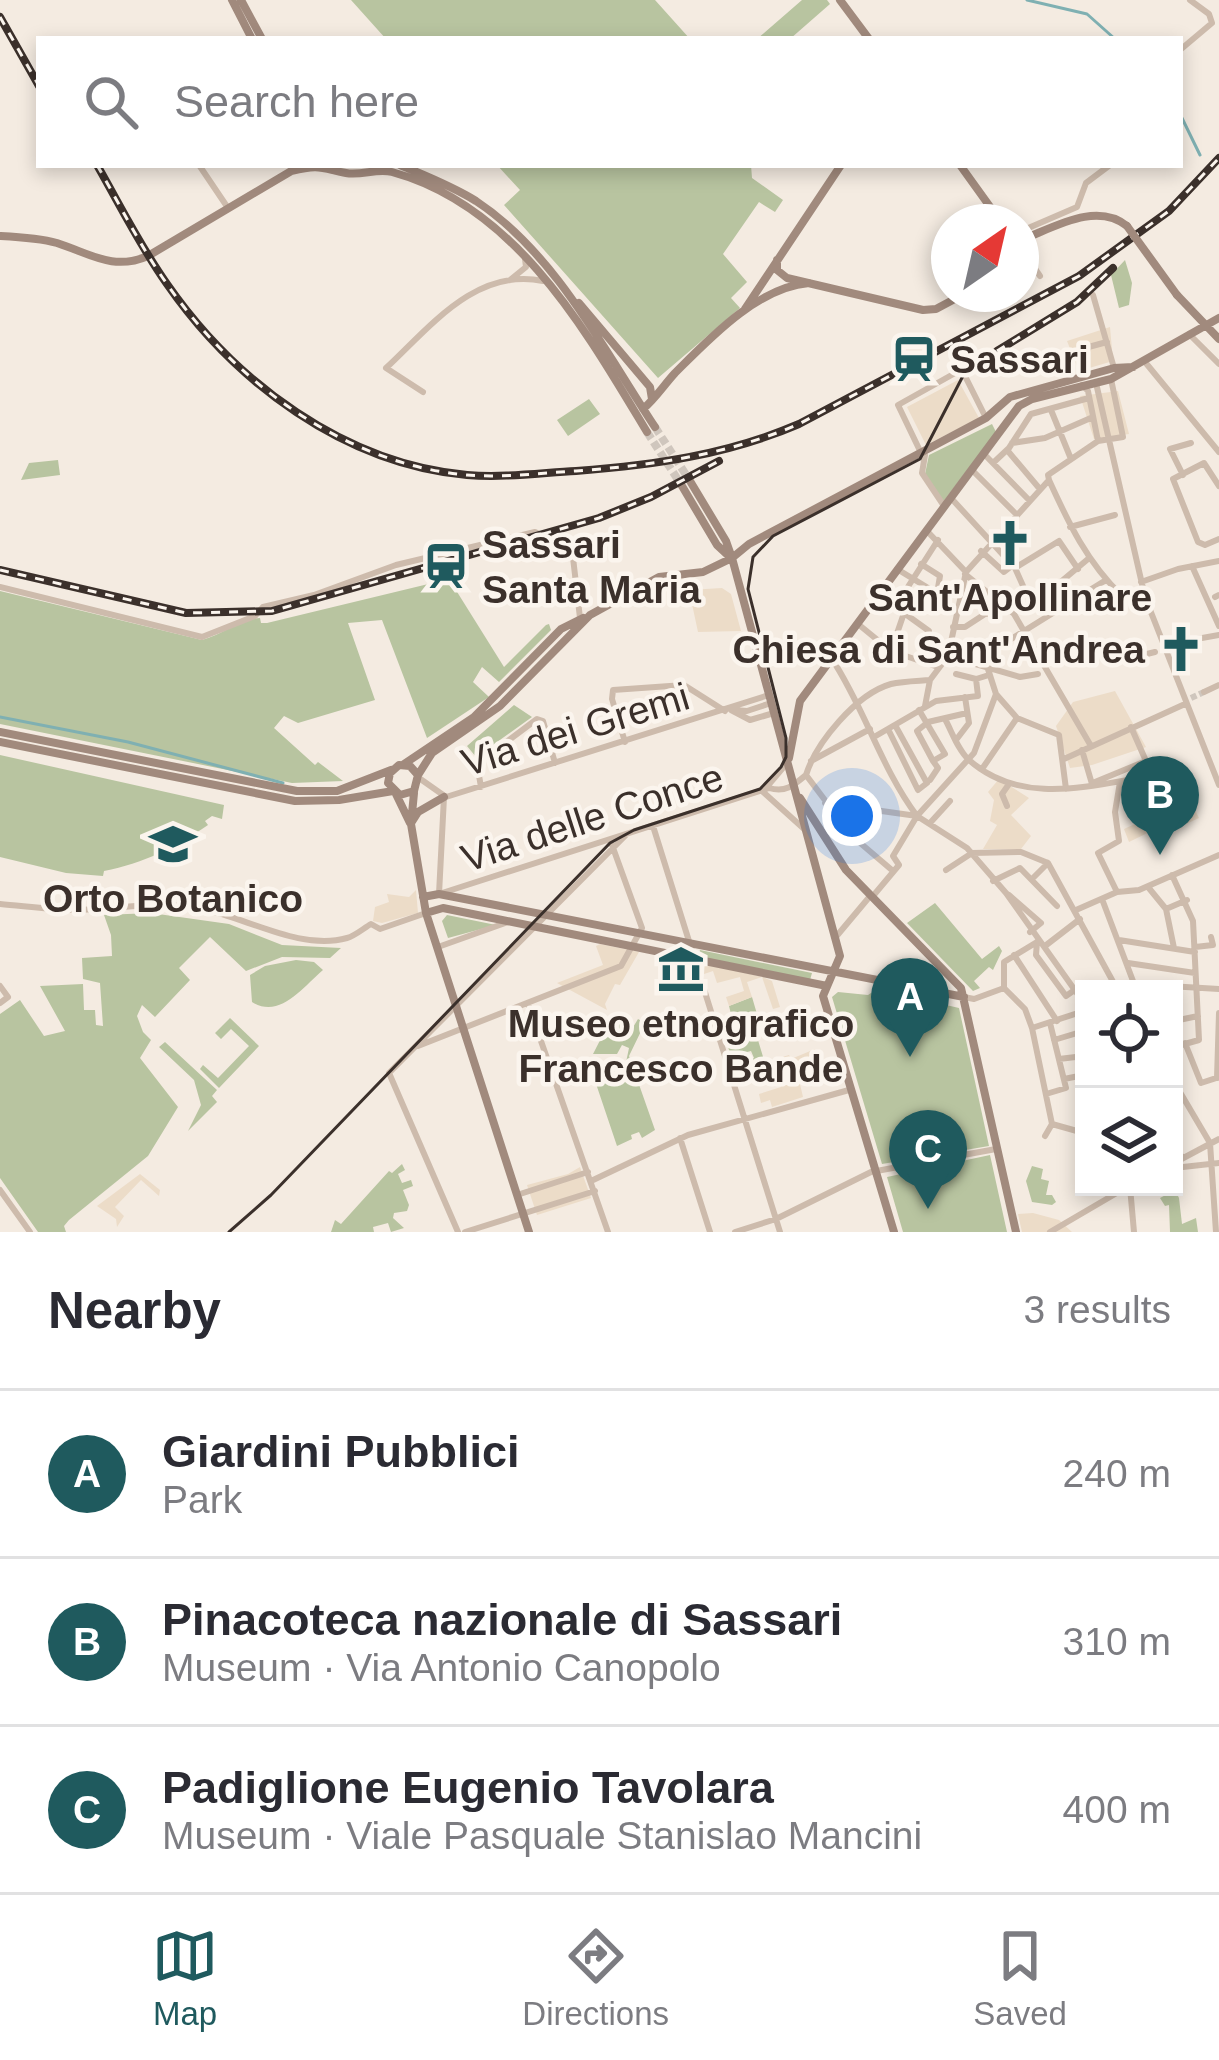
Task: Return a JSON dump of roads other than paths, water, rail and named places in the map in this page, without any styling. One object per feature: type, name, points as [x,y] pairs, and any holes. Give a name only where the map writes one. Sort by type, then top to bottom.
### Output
[{"type":"main road","points":[[232,0],[250,36]]},
{"type":"main road","points":[[241,0],[260,36]]},
{"type":"main road","points":[[840,0],[867,36]]},
{"type":"main road","points":[[0,236],[40,239],[97,260],[127,264],[296,168]]},
{"type":"main road","points":[[338,168],[356,173],[392,172],[445,194],[484,218],[552,281],[644,378],[650,387],[651,428],[630,406],[552,281]]},
{"type":"main road","points":[[356,173],[364,168]]},
{"type":"main road","points":[[407,168],[450,186],[516,233],[647,406]]},
{"type":"main road","points":[[740,315],[839,168]]},
{"type":"main road","points":[[962,168],[988,204]]},
{"type":"main road","points":[[1039,234],[1091,215],[1114,217],[1127,226],[1178,296],[1219,340]]},
{"type":"main road","points":[[777,260],[781,275],[809,284],[931,309]]},
{"type":"main road","points":[[647,406],[673,375],[740,315],[780,290],[809,284]]},
{"type":"main road","points":[[788,759],[800,700],[1024,403],[1082,386],[1093,377],[1111,379],[1219,318]]},
{"type":"main road","points":[[0,732],[297,791],[337,791],[375,779],[474,717],[561,629],[658,577],[704,572],[732,559],[749,544],[987,417],[1010,397],[1132,367]]},
{"type":"main road","points":[[644,378],[659,383],[673,375]]},
{"type":"main road","points":[[630,406],[647,406]]},
{"type":"main road","points":[[987,417],[998,421],[1001,430]]},
{"type":"main road","points":[[686,484],[727,541],[788,759],[840,956],[823,996],[894,1232]]},
{"type":"main road","points":[[529,1232],[426,913],[411,824],[415,790],[432,753],[500,706],[585,617]]},
{"type":"main road","points":[[0,742],[295,801],[395,796],[415,790]]},
{"type":"main road","points":[[404,764],[421,775]]},
{"type":"main road","points":[[392,769],[388,778],[411,824]]},
{"type":"main road","points":[[793,787],[829,848],[961,988],[1016,1232]]},
{"type":"main road","points":[[411,824],[440,795]]},
{"type":"main road","points":[[811,855],[820,845],[829,848]]},
{"type":"main road","points":[[423,897],[439,894],[964,997]]},
{"type":"main road","points":[[426,913],[442,908],[827,986]]},
{"type":"street","points":[[1183,47],[1212,23],[1209,14],[1190,0]]},
{"type":"street","points":[[201,168],[228,208]]},
{"type":"street","points":[[1039,223],[1077,207],[1086,183],[1106,168]]},
{"type":"street","points":[[507,282],[526,267],[522,255]]},
{"type":"street","points":[[422,392],[386,368],[466,292],[507,282],[552,281]]},
{"type":"street","points":[[1094,295],[1114,368]]},
{"type":"street","points":[[1189,334],[1219,364]]},
{"type":"street","points":[[1107,342],[1081,349],[1093,377],[1161,649],[1216,766],[1219,785]]},
{"type":"street","points":[[1144,362],[1219,452]]},
{"type":"street","points":[[987,417],[964,374],[957,372],[898,405],[936,499],[948,502],[991,540],[1014,566],[1032,606],[1088,559]]},
{"type":"street","points":[[1111,379],[1123,437],[1098,441],[1048,475],[1088,559],[1122,596],[1192,566],[1219,561]]},
{"type":"street","points":[[1082,386],[1098,441]]},
{"type":"street","points":[[993,464],[1031,414],[1089,398]]},
{"type":"street","points":[[1051,410],[1071,460]]},
{"type":"street","points":[[1010,447],[1093,417]]},
{"type":"street","points":[[1183,475],[1170,449],[1191,443]]},
{"type":"street","points":[[1010,447],[1040,489]]},
{"type":"street","points":[[984,454],[1029,500]]},
{"type":"street","points":[[1219,486],[1204,463],[1173,479],[1198,542],[1205,545],[1219,539]]},
{"type":"street","points":[[972,470],[1015,513]]},
{"type":"street","points":[[933,761],[945,754],[922,708],[930,680],[948,656],[966,573],[981,550],[1049,480]]},
{"type":"street","points":[[1070,527],[1115,515]]},
{"type":"street","points":[[927,530],[1024,628],[1086,748],[1092,784]]},
{"type":"street","points":[[0,587],[202,638],[255,616],[263,607],[314,595],[396,565],[535,532],[568,544],[573,551],[585,617]]},
{"type":"street","points":[[891,651],[904,613],[904,593],[938,540]]},
{"type":"street","points":[[981,550],[1004,572],[1059,541],[1078,569]]},
{"type":"street","points":[[904,593],[934,611],[940,576],[921,564]]},
{"type":"street","points":[[1108,655],[1118,661],[1219,630],[1192,566]]},
{"type":"street","points":[[898,569],[938,594]]},
{"type":"street","points":[[956,674],[976,679],[988,671],[995,649],[1106,580]]},
{"type":"street","points":[[953,627],[965,627],[985,614],[1011,611],[1027,599]]},
{"type":"street","points":[[904,613],[929,631],[928,641],[950,645]]},
{"type":"street","points":[[858,624],[891,651],[939,667]]},
{"type":"street","points":[[948,656],[988,671],[1038,674]]},
{"type":"street","points":[[832,659],[860,703],[898,791],[917,816]]},
{"type":"street","points":[[988,671],[997,694],[1017,718],[1059,735],[1066,789]]},
{"type":"street","points":[[810,761],[891,727],[922,708],[978,696],[976,679]]},
{"type":"street","points":[[793,787],[860,703],[885,686],[930,680]]},
{"type":"street","points":[[626,742],[612,699],[614,690],[684,685],[728,710]]},
{"type":"street","points":[[1204,692],[1219,685]]},
{"type":"street","points":[[896,868],[893,856],[917,816],[969,761],[997,694]]},
{"type":"street","points":[[956,740],[969,723],[964,697]]},
{"type":"street","points":[[1064,758],[1186,701]]},
{"type":"street","name":"Via dei Gremi","points":[[728,710],[750,720],[772,704]]},
{"type":"street","name":"Via dei Gremi","points":[[415,790],[440,795],[481,787],[728,710],[772,704]]},
{"type":"street","points":[[891,727],[917,790],[938,768],[917,731],[928,722],[968,713]]},
{"type":"street","points":[[982,769],[1017,718]]},
{"type":"street","points":[[481,787],[477,764],[537,719],[543,721],[555,764]]},
{"type":"street","points":[[945,719],[969,761],[1009,784],[1040,792],[1146,777],[1144,809],[1160,801]]},
{"type":"street","points":[[1092,784],[1146,761],[1131,727]]},
{"type":"street","points":[[788,759],[774,783],[762,791],[803,828]]},
{"type":"street","name":"Via dei Gremi","points":[[421,775],[440,795]]},
{"type":"street","points":[[806,775],[852,836],[896,868]]},
{"type":"street","points":[[928,780],[942,789]]},
{"type":"street","points":[[1117,892],[1098,853],[1120,841],[1115,812],[1120,781]]},
{"type":"street","points":[[1006,806],[1002,794],[1009,784]]},
{"type":"street","name":"Via delle Conce","points":[[439,894],[762,791],[793,787]]},
{"type":"street","points":[[439,894],[440,795]]},
{"type":"street","points":[[930,823],[950,801]]},
{"type":"street","points":[[825,803],[917,816],[930,823],[972,853],[993,881],[1041,923],[1030,932]]},
{"type":"street","points":[[653,826],[780,1232]]},
{"type":"street","points":[[595,1191],[461,1232],[389,1073],[626,835]]},
{"type":"street","points":[[410,1050],[621,966],[642,928],[612,845]]},
{"type":"street","points":[[946,870],[972,853],[1021,852],[1048,863],[1112,980]]},
{"type":"street","points":[[1045,1136],[1052,1124],[1032,1028],[1025,1009],[1004,988],[1003,964],[1041,945],[1102,898],[1148,886],[1219,855]]},
{"type":"street","points":[[1032,879],[1048,863]]},
{"type":"street","points":[[835,938],[896,868]]},
{"type":"street","points":[[993,881],[1020,868],[1058,906]]},
{"type":"street","points":[[1172,875],[1187,900],[1196,949],[1198,1040],[1185,1043],[1202,1083],[1218,1077],[1219,1013]]},
{"type":"street","points":[[1148,886],[1166,909],[1174,948]]},
{"type":"street","points":[[1006,893],[1075,988]]},
{"type":"street","points":[[1102,898],[1133,980]]},
{"type":"street","points":[[1166,909],[1187,900]]},
{"type":"street","points":[[0,904],[75,910],[171,904],[322,940],[348,938],[371,924],[380,929],[426,913]]},
{"type":"street","points":[[520,940],[546,928],[547,916]]},
{"type":"street","points":[[439,947],[508,922]]},
{"type":"street","points":[[1119,940],[1196,949],[1213,945],[1211,937]]},
{"type":"street","points":[[1041,945],[1036,955],[1066,996],[1075,990]]},
{"type":"street","points":[[1014,955],[1054,1022],[1066,1088],[1047,1096]]},
{"type":"street","points":[[1128,963],[1196,973]]},
{"type":"street","points":[[1149,980],[1151,967]]},
{"type":"street","points":[[1058,984],[1067,978]]},
{"type":"street","points":[[0,986],[8,997],[0,1003]]},
{"type":"street","points":[[964,997],[1004,988]]},
{"type":"street","points":[[1183,989],[1219,989]]},
{"type":"street","points":[[528,1004],[608,1232]]},
{"type":"street","points":[[1032,1028],[1075,1012]]},
{"type":"street","points":[[1183,1020],[1198,1016]]},
{"type":"street","points":[[1054,1040],[1075,1033]]},
{"type":"street","points":[[1059,1059],[1075,1057]]},
{"type":"street","points":[[1064,1079],[1075,1077]]},
{"type":"street","points":[[592,1181],[680,1138],[850,1090]]},
{"type":"street","points":[[1183,1102],[1210,1143],[1215,1163],[1216,1232]]},
{"type":"street","points":[[1052,1124],[1075,1130]]},
{"type":"street","points":[[680,1138],[710,1232]]},
{"type":"street","points":[[1183,1159],[1219,1139]]},
{"type":"street","points":[[735,1232],[776,1219],[875,1172],[996,1149]]},
{"type":"street","points":[[1183,1163],[1215,1163]]},
{"type":"street","points":[[517,1196],[588,1172]]},
{"type":"street","points":[[0,1190],[30,1232]]},
{"type":"street","points":[[1050,1232],[1112,1196]]},
{"type":"street","points":[[1129,1196],[1134,1232]]},
{"type":"waterway","points":[[1027,0],[1087,14],[1112,36]]},
{"type":"waterway","points":[[1183,120],[1200,155]]},
{"type":"waterway","points":[[0,717],[128,742],[283,783]]},
{"type":"tunnel","points":[[655,427],[690,481]]},
{"type":"tunnel","points":[[647,432],[682,486]]},
{"type":"tunnel","points":[[1191,698],[1204,692]]},
{"type":"tram line","points":[[229,1232],[271,1195],[610,843],[634,830],[760,789],[781,767],[786,738],[748,589],[753,557],[773,536],[920,459],[965,372],[997,351]]},
{"type":"railway","points":[[0,17],[36,81]]},
{"type":"railway","points":[[99,168],[167,284],[194,320],[259,385],[336,436],[378,454],[422,468],[494,476],[662,462],[745,444],[799,424],[1079,276],[1169,211],[1219,158]]},
{"type":"railway","points":[[997,351],[1077,302],[1113,268]]},
{"type":"railway","points":[[0,570],[186,613],[272,611],[599,518],[719,461]]},
{"type":"place","name":"Sassari","points":[[914,359]]},
{"type":"place","name":"Sant'Apollinare","points":[[1010,543]]},
{"type":"place","name":"Sassari Santa Maria","points":[[446,566]]},
{"type":"place","name":"Chiesa di Sant'Andrea","points":[[1181,649]]},
{"type":"place","name":"Orto Botanico","points":[[173,844]]},
{"type":"place","name":"Pinacoteca nazionale di Sassari","points":[[1160,855]]},
{"type":"place","name":"Museo etnografico Francesco Bande","points":[[681,969]]},
{"type":"place","name":"Giardini Pubblici","points":[[910,1057]]},
{"type":"place","name":"Padiglione Eugenio Tavolara","points":[[928,1209]]}]
